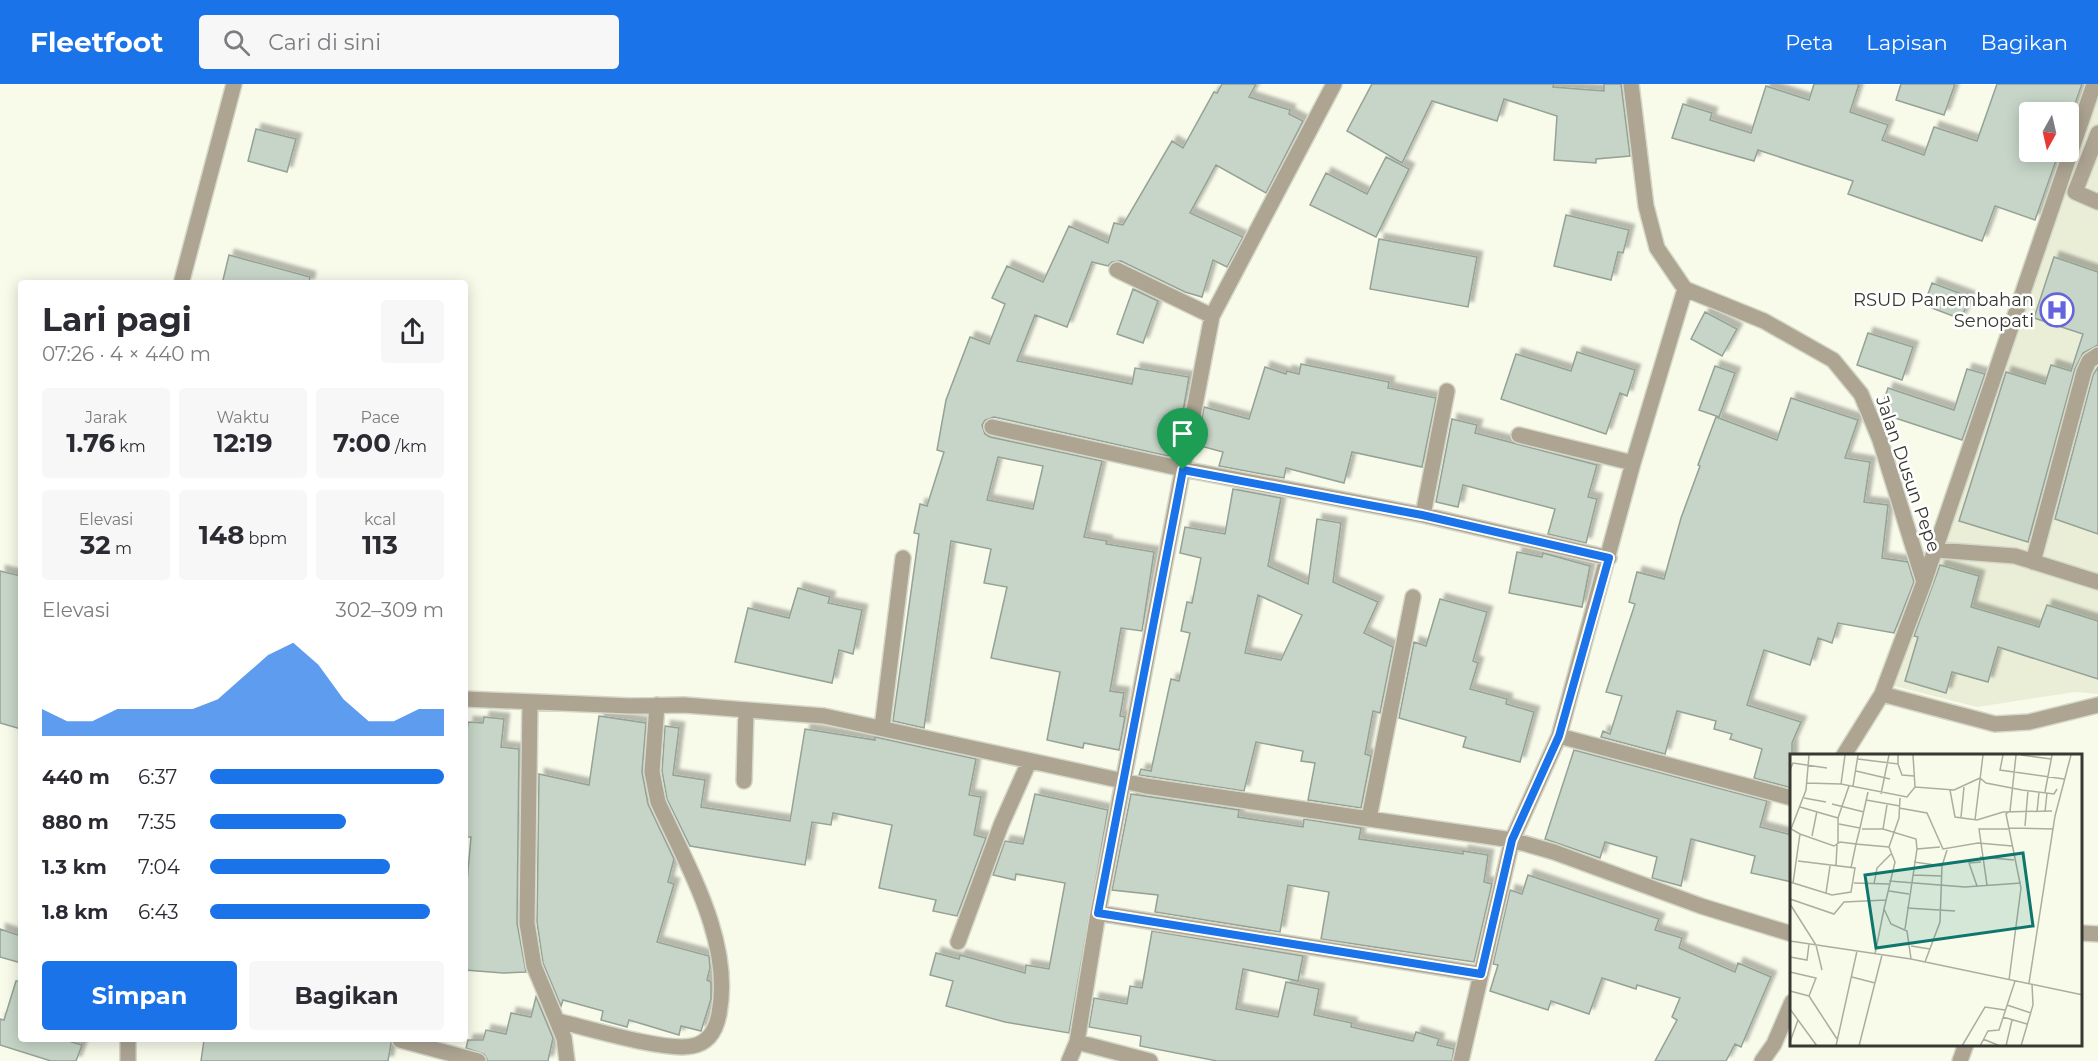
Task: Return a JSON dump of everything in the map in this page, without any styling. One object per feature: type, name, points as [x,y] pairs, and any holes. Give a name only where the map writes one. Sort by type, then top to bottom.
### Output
[{"type":"street","points":[[182,280],[234,84]]},
{"type":"street","points":[[1069,1061],[1077,1042],[1098,913],[1212,316],[1334,84]]},
{"type":"street","points":[[1461,1061],[1512,840],[1559,736],[1633,463],[1685,289],[1657,248],[1646,206],[1630,84]]},
{"type":"street","points":[[1924,582],[1937,550],[2094,84]]},
{"type":"street","points":[[2098,133],[2075,192],[2098,202]]},
{"type":"street","points":[[1117,270],[1212,316]]},
{"type":"street","name":"Jalan Dusun Pepe","points":[[1685,289],[1792,334],[1833,360],[1849,377],[1872,416],[1924,582],[1882,694],[1845,754]]},
{"type":"street","points":[[2033,562],[2084,372],[2089,361],[2098,355]]},
{"type":"street","points":[[1422,515],[1447,391]]},
{"type":"street","points":[[992,427],[1183,470],[1422,515],[1609,558]]},
{"type":"street","points":[[1519,435],[1633,463]]},
{"type":"street","points":[[1937,550],[1998,554],[2098,582]]},
{"type":"street","points":[[882,728],[903,558]]},
{"type":"street","points":[[1369,818],[1413,597]]},
{"type":"street","points":[[1882,694],[1995,724],[2029,722],[2098,705]]},
{"type":"street","points":[[468,699],[657,705],[824,716],[1125,781],[1512,840],[1554,852],[1701,906],[1790,933]]},
{"type":"street","points":[[530,702],[527,923],[539,983],[558,1021],[564,1038],[567,1061]]},
{"type":"street","points":[[558,1021],[681,1048],[706,1041],[713,1033],[718,1020],[722,978],[710,921],[658,802],[653,783],[657,705]]},
{"type":"street","points":[[744,781],[746,710]]},
{"type":"street","points":[[1559,736],[1790,797]]},
{"type":"street","points":[[958,942],[1001,825],[1029,762]]},
{"type":"street","points":[[1098,913],[1481,974]]},
{"type":"street","points":[[2083,933],[2098,934]]},
{"type":"street","points":[[1762,1061],[1774,1044],[1790,1007]]},
{"type":"street","points":[[128,1042],[128,1061]]},
{"type":"street","points":[[407,1042],[478,1061]]},
{"type":"street","points":[[1077,1042],[1150,1061]]},
{"type":"street","points":[[1960,1061],[1965,1046]]},
{"type":"shaded area","name":"RSUD Panembahan Senopati","points":[[2098,88],[2098,694],[2075,692],[1977,707],[1883,683],[2071,162],[2079,162],[2079,141]]},
{"type":"building","points":[[1222,84],[1256,84],[1249,97],[1290,110],[1289,114],[1303,121],[1266,193],[1216,165],[1190,213],[1243,237],[1227,267],[1213,260],[1202,297],[1185,292],[1121,261],[1112,262],[1108,266],[1092,262],[1067,327],[1035,315],[1017,361],[1132,384],[1135,368],[1189,377],[1178,440],[1171,438],[1168,456],[994,417],[985,420],[982,425],[985,434],[990,437],[1102,461],[1084,537],[1107,541],[1106,544],[1154,552],[1142,631],[1121,628],[1110,691],[1124,693],[1120,716],[1125,717],[1119,750],[1084,743],[1083,748],[1047,740],[1060,672],[991,658],[1007,587],[984,583],[991,549],[951,541],[924,728],[893,721],[919,534],[914,533],[920,504],[927,506],[944,452],[937,450],[946,400],[970,337],[989,344],[1005,304],[992,298],[1007,266],[1043,282],[1069,226],[1108,243],[1114,223],[1123,225],[1172,141],[1183,148],[1214,92],[1217,93]],"holes":[[[998,457],[1043,466],[1033,509],[987,500]]]},
{"type":"building","points":[[1372,84],[1554,84],[1553,87],[1604,91],[1604,84],[1621,84],[1630,156],[1596,159],[1596,163],[1554,160],[1557,116],[1504,99],[1497,121],[1432,101],[1402,163],[1347,131]]},
{"type":"building","points":[[1814,84],[1859,84],[1850,112],[1888,125],[1882,140],[1924,155],[1934,127],[1977,141],[1997,84],[2082,84],[2076,102],[2019,102],[2019,162],[2055,162],[2035,220],[1995,206],[1982,241],[1848,194],[1853,181],[1758,150],[1754,161],[1672,138],[1683,104],[1712,113],[1710,120],[1751,133],[1766,86],[1809,100]]},
{"type":"building","points":[[1901,84],[1955,84],[1944,115],[1896,100]]},
{"type":"building","points":[[256,129],[296,139],[287,172],[248,161]]},
{"type":"building","points":[[1386,157],[1409,169],[1376,237],[1310,205],[1326,173],[1367,194]]},
{"type":"building","points":[[1566,215],[1629,230],[1623,253],[1618,252],[1611,280],[1554,266]]},
{"type":"building","points":[[1379,239],[1477,257],[1468,307],[1370,289]]},
{"type":"building","points":[[229,255],[310,277],[310,280],[223,280]]},
{"type":"building","points":[[2054,257],[2098,272],[2098,345],[2083,353],[2075,369],[2028,542],[1959,521],[2006,372],[2045,384],[2051,365],[2071,371],[2083,334],[2034,318]]},
{"type":"building","points":[[1932,283],[1970,297],[1961,319],[1924,305]]},
{"type":"building","points":[[1133,289],[1158,301],[1143,343],[1117,334]]},
{"type":"building","points":[[1705,312],[1737,329],[1722,356],[1691,339]]},
{"type":"building","points":[[1868,333],[1913,347],[1902,380],[1857,365]]},
{"type":"building","points":[[1577,352],[1635,370],[1627,396],[1620,393],[1606,434],[1501,399],[1516,354],[1571,371]]},
{"type":"building","points":[[1301,364],[1389,382],[1388,388],[1436,398],[1422,467],[1352,452],[1344,483],[1286,468],[1284,478],[1219,466],[1223,452],[1197,445],[1204,407],[1249,419],[1265,367],[1286,374],[1287,371],[1299,374]]},
{"type":"building","points":[[1715,366],[1735,373],[1719,417],[1699,410]]},
{"type":"building","points":[[2098,367],[2098,534],[2055,519],[2093,375]]},
{"type":"building","points":[[1967,369],[1985,374],[1962,440],[1880,413],[1888,388],[1954,410]]},
{"type":"building","points":[[1791,398],[1858,420],[1845,458],[1870,462],[1864,502],[1888,505],[1882,558],[1908,562],[1914,582],[1894,633],[1838,623],[1832,643],[1818,638],[1810,665],[1764,650],[1747,705],[1801,722],[1792,743],[1792,754],[1790,754],[1790,787],[1754,778],[1762,749],[1730,739],[1732,734],[1714,729],[1716,721],[1677,711],[1665,754],[1601,737],[1603,731],[1610,734],[1622,696],[1606,692],[1635,604],[1629,602],[1637,572],[1664,579],[1681,518],[1700,466],[1698,465],[1716,417],[1777,440]]},
{"type":"building","points":[[1452,419],[1477,425],[1475,433],[1597,465],[1588,497],[1597,499],[1586,543],[1548,534],[1555,509],[1463,485],[1458,507],[1436,502]]},
{"type":"building","points":[[1233,489],[1281,498],[1268,566],[1308,584],[1317,519],[1341,523],[1333,582],[1378,602],[1364,633],[1393,647],[1380,713],[1373,711],[1365,754],[1371,756],[1361,808],[1308,800],[1315,763],[1301,761],[1303,751],[1256,742],[1244,791],[1139,775],[1141,769],[1151,771],[1171,679],[1179,681],[1190,633],[1181,631],[1187,602],[1192,603],[1201,558],[1180,553],[1185,527],[1225,534]],"holes":[[[1258,595],[1302,615],[1281,660],[1245,653]]]},
{"type":"building","points":[[1517,552],[1542,557],[1543,553],[1590,566],[1582,607],[1509,593]]},
{"type":"building","points":[[1940,565],[1979,576],[1971,607],[2039,627],[2047,605],[2098,621],[2098,679],[1998,647],[1988,682],[1952,672],[1946,693],[1905,681],[1918,637],[1914,636]]},
{"type":"building","points":[[0,571],[18,575],[18,728],[0,723]]},
{"type":"building","points":[[798,588],[830,597],[828,603],[862,610],[853,654],[839,650],[832,683],[735,662],[748,608],[789,618]]},
{"type":"building","points":[[1440,599],[1487,612],[1473,661],[1478,663],[1470,689],[1507,699],[1506,704],[1534,712],[1520,762],[1463,747],[1466,737],[1399,718],[1414,642],[1426,646]]},
{"type":"building","points":[[599,716],[646,723],[642,772],[648,804],[674,859],[668,882],[674,884],[657,942],[709,956],[710,968],[707,980],[711,982],[711,999],[701,1031],[681,1026],[679,1035],[629,1020],[627,1027],[601,1020],[603,1011],[563,1000],[561,1006],[543,963],[537,922],[539,774],[589,785]]},
{"type":"building","points":[[484,717],[504,719],[501,747],[519,749],[517,923],[526,972],[468,970],[468,870],[471,837],[468,837],[468,722],[483,723]]},
{"type":"building","points":[[665,726],[679,728],[673,775],[705,780],[701,807],[790,821],[805,729],[875,740],[875,737],[976,759],[969,795],[981,797],[974,835],[986,838],[957,916],[933,911],[936,900],[879,888],[892,825],[833,813],[831,825],[812,822],[805,865],[690,846],[667,799],[662,771]]},
{"type":"building","points":[[1574,750],[1767,801],[1760,827],[1790,834],[1790,882],[1751,873],[1755,856],[1691,839],[1681,886],[1652,878],[1657,857],[1605,842],[1600,858],[1545,839]]},
{"type":"building","points":[[1035,794],[1108,810],[1069,1033],[1005,1022],[946,1006],[953,981],[930,975],[936,953],[959,959],[960,955],[1025,973],[1026,965],[1049,969],[1065,883],[1016,874],[1015,880],[993,875],[1005,841],[1023,844]]},
{"type":"building","points":[[1131,794],[1239,810],[1238,817],[1303,827],[1304,819],[1361,828],[1359,839],[1463,854],[1463,851],[1488,855],[1484,882],[1492,884],[1474,962],[1321,939],[1329,892],[1288,885],[1280,932],[1155,912],[1158,895],[1112,890]]},
{"type":"building","points":[[1528,875],[1659,919],[1655,930],[1682,938],[1679,948],[1735,972],[1738,963],[1771,977],[1741,1047],[1735,1044],[1726,1061],[1655,1061],[1677,1020],[1672,1017],[1680,998],[1637,985],[1636,989],[1602,978],[1589,1014],[1551,1001],[1548,1010],[1490,991],[1498,965],[1493,964],[1510,890],[1522,894]]},
{"type":"building","points":[[0,929],[18,935],[18,962],[0,957]]},
{"type":"building","points":[[1152,931],[1303,956],[1298,981],[1243,969],[1236,1009],[1278,1017],[1286,982],[1319,989],[1314,1015],[1352,1023],[1351,1027],[1413,1041],[1416,1032],[1439,1039],[1437,1045],[1454,1049],[1452,1061],[1217,1061],[1140,1046],[1141,1036],[1089,1027],[1094,998],[1127,1004],[1130,986],[1142,988]]},
{"type":"building","points":[[16,981],[18,981],[18,1042],[72,1042],[82,1045],[76,1061],[51,1061],[0,1045],[0,1019],[4,1020]]},
{"type":"building","points":[[536,997],[553,1038],[548,1061],[488,1061],[484,1054],[466,1048],[468,1040],[483,1040],[486,1030],[506,1034],[511,1013],[531,1017]]},
{"type":"building","points":[[204,1042],[391,1042],[388,1061],[201,1061]]},
{"type":"place","name":"RSUD Panembahan Senopati","points":[[2057,310]]},
{"type":"route","points":[[1183,470],[1422,515],[1609,558],[1559,736],[1512,840],[1481,974],[1098,913],[1183,470]]}]
